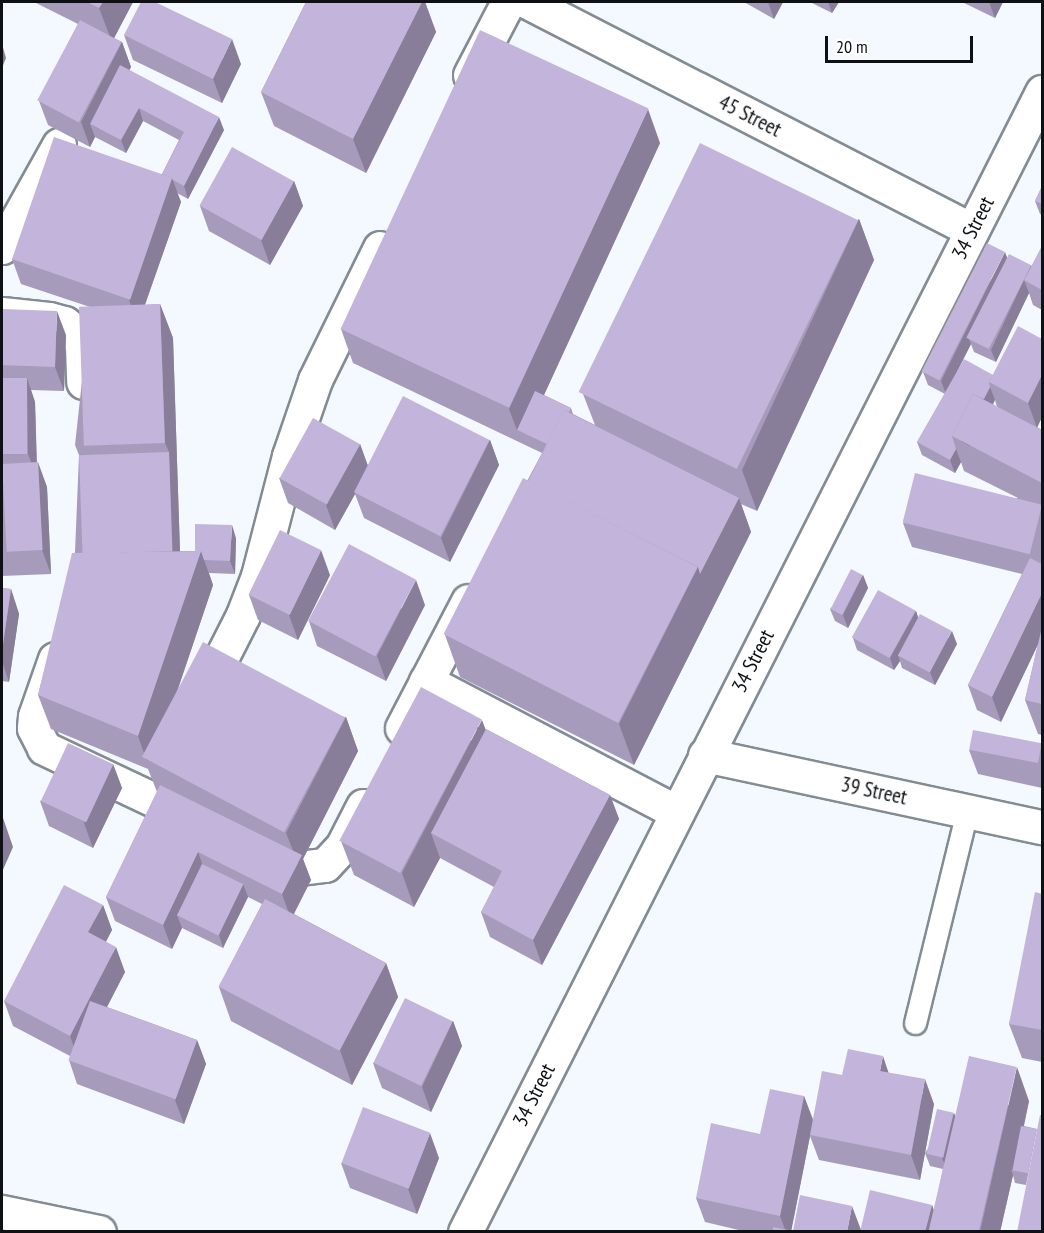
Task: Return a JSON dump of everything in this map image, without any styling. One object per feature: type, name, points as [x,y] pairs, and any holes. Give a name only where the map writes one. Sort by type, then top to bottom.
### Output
[{"type":"street","points":[[454,105],[508,2]]},
{"type":"street","name":"45 Street","points":[[528,2],[972,231]]},
{"type":"street","name":"34 Street","points":[[465,1232],[1042,92]]},
{"type":"street","points":[[2,247],[59,145]]},
{"type":"street","points":[[191,714],[234,634],[258,576],[289,456],[315,380],[395,219]]},
{"type":"street","points":[[2,314],[49,319],[76,332],[82,346],[82,408]]},
{"type":"street","points":[[64,631],[35,716],[38,738],[54,754],[299,868],[325,865],[342,847],[481,575]]},
{"type":"street","points":[[426,681],[677,812]]},
{"type":"street","name":"39 Street","points":[[705,755],[1042,827]]},
{"type":"street","points":[[147,797],[163,766]]},
{"type":"street","points":[[2,1212],[99,1232]]},
{"type":"lane","points":[[915,1023],[967,811]]},
{"type":"building","points":[[87,2],[103,2],[99,8]]},
{"type":"building","points":[[141,2],[155,2],[232,39],[213,79],[124,35]]},
{"type":"building","points":[[306,2],[422,2],[353,139],[261,92]]},
{"type":"building","points":[[80,20],[121,42],[79,122],[37,100]]},
{"type":"building","points":[[480,30],[649,109],[509,408],[341,329]]},
{"type":"building","points":[[120,65],[219,117],[184,186],[162,174],[184,132],[139,108],[121,140],[90,124]]},
{"type":"building","points":[[54,137],[172,178],[130,300],[12,259]]},
{"type":"building","points":[[700,143],[858,220],[737,469],[579,392]]},
{"type":"building","points":[[232,147],[294,181],[262,240],[200,206]]},
{"type":"building","points":[[1042,186],[1042,204],[1035,201]]},
{"type":"building","points":[[987,243],[1005,252],[939,380],[922,371]]},
{"type":"building","points":[[1042,246],[1042,290],[1024,280]]},
{"type":"building","points":[[1009,254],[1031,265],[989,349],[966,338]]},
{"type":"building","points":[[160,304],[165,443],[84,446],[79,307]]},
{"type":"building","points":[[2,309],[57,311],[55,367],[2,365]]},
{"type":"building","points":[[1018,326],[1042,339],[1042,375],[1028,403],[989,382]]},
{"type":"building","points":[[964,359],[993,375],[984,399],[973,394],[952,436],[956,449],[950,460],[917,442]]},
{"type":"building","points":[[2,378],[27,378],[27,454],[2,454]]},
{"type":"building","points":[[535,391],[571,408],[569,412],[564,410],[547,444],[517,430]]},
{"type":"building","points":[[973,394],[1042,430],[1042,483],[952,436]]},
{"type":"building","points":[[403,396],[489,440],[440,536],[354,492]]},
{"type":"building","points":[[564,410],[739,498],[700,574],[698,567],[528,481]]},
{"type":"building","points":[[313,418],[360,444],[327,505],[280,478]]},
{"type":"building","points":[[169,452],[172,551],[83,554],[79,455]]},
{"type":"building","points":[[38,462],[43,550],[7,552],[2,464]]},
{"type":"building","points":[[915,473],[1042,505],[1030,554],[903,522]]},
{"type":"building","points":[[523,478],[698,567],[618,723],[444,634]]},
{"type":"building","points":[[195,524],[232,525],[230,561],[204,560],[201,551],[195,551]]},
{"type":"building","points":[[280,530],[321,550],[290,615],[248,595]]},
{"type":"building","points":[[349,544],[416,580],[375,656],[308,621]]},
{"type":"building","points":[[201,551],[138,736],[38,695],[72,553]]},
{"type":"building","points":[[1030,558],[1042,564],[1042,593],[992,697],[968,685]]},
{"type":"building","points":[[851,569],[863,575],[842,615],[831,609]]},
{"type":"building","points":[[2,588],[11,589],[2,651]]},
{"type":"building","points":[[878,590],[916,611],[889,658],[852,637]]},
{"type":"building","points":[[920,614],[952,631],[930,672],[898,655]]},
{"type":"building","points":[[1042,627],[1042,704],[1025,700]]},
{"type":"building","points":[[203,642],[345,718],[284,832],[142,757]]},
{"type":"building","points":[[421,687],[482,719],[400,873],[339,841]]},
{"type":"building","points":[[486,729],[610,795],[533,940],[481,912],[502,871],[431,833]]},
{"type":"building","points":[[973,730],[1042,743],[1038,763],[969,750]]},
{"type":"building","points":[[68,743],[113,764],[86,822],[41,801]]},
{"type":"building","points":[[160,785],[302,855],[282,894],[198,852],[163,925],[106,897]]},
{"type":"building","points":[[202,864],[243,884],[218,935],[177,915]]},
{"type":"building","points":[[64,885],[103,905],[88,932],[116,947],[70,1036],[4,1001]]},
{"type":"building","points":[[1035,892],[1042,894],[1042,1030],[1009,1024]]},
{"type":"building","points":[[265,899],[386,963],[339,1051],[219,986]]},
{"type":"building","points":[[405,998],[453,1021],[421,1086],[373,1063]]},
{"type":"building","points":[[90,1001],[197,1040],[176,1099],[68,1060]]},
{"type":"building","points":[[848,1049],[883,1056],[880,1071],[925,1079],[911,1155],[810,1135],[822,1071],[842,1075]]},
{"type":"building","points":[[969,1056],[1017,1067],[979,1232],[929,1231]]},
{"type":"building","points":[[770,1089],[804,1096],[780,1216],[696,1198],[711,1123],[760,1134]]},
{"type":"building","points":[[363,1107],[430,1133],[409,1189],[341,1163]]},
{"type":"building","points":[[937,1109],[954,1113],[943,1158],[927,1154]]},
{"type":"building","points":[[1040,1115],[1042,1116],[1042,1232],[1017,1232]]},
{"type":"building","points":[[1021,1126],[1037,1129],[1028,1173],[1012,1170]]},
{"type":"building","points":[[870,1190],[932,1205],[925,1232],[860,1232]]},
{"type":"building","points":[[800,1195],[852,1206],[847,1232],[773,1232],[773,1227],[793,1231]]}]
